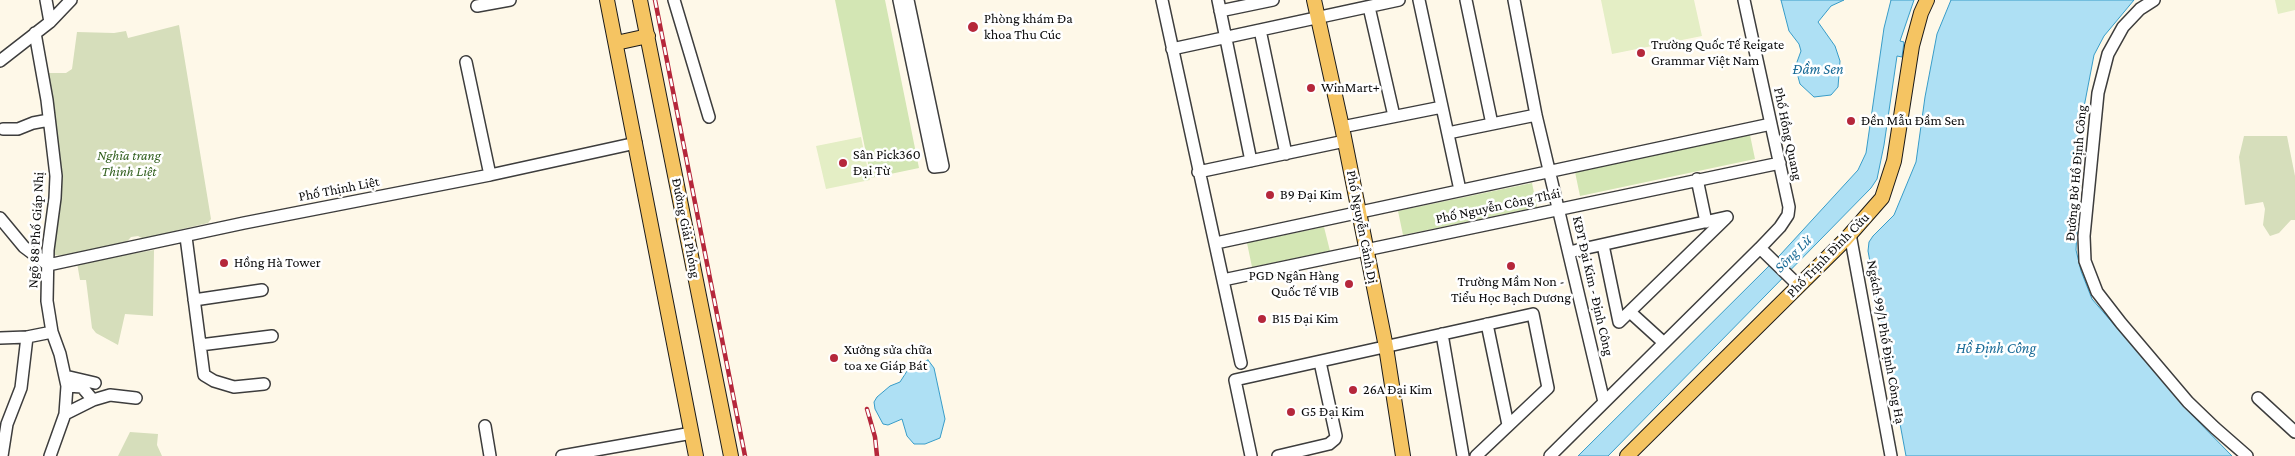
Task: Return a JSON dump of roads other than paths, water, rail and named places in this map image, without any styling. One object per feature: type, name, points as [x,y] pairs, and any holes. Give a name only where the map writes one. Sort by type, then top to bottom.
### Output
[{"type":"main road","points":[[607,0],[696,456]]},
{"type":"main road","name":"Đường Giải Phóng","points":[[640,0],[731,456]]},
{"type":"main road","name":"Phố Nguyễn Cảnh Dị","points":[[1314,0],[1367,249],[1386,347],[1403,456]]},
{"type":"main road","name":"Phố Trịnh Đình Cửu","points":[[1627,456],[1795,282],[1850,234],[1882,198],[1891,176],[1912,46],[1921,13],[1927,0]]},
{"type":"main road","points":[[616,43],[648,36]]},
{"type":"street","points":[[46,0],[50,22]]},
{"type":"street","points":[[0,61],[50,22],[71,0]]},
{"type":"street","points":[[477,6],[510,0]]},
{"type":"street","points":[[674,0],[709,117]]},
{"type":"street","points":[[899,0],[939,166],[908,0]]},
{"type":"street","points":[[1162,0],[1241,363]]},
{"type":"street","points":[[1251,161],[1219,5],[1273,0]]},
{"type":"street","points":[[1172,49],[1399,0]]},
{"type":"street","points":[[1419,0],[1460,190]]},
{"type":"street","points":[[1466,0],[1492,124]]},
{"type":"street","name":"KĐT Đại Kim - Định Công","points":[[1515,0],[1536,115],[1560,208],[1604,402]]},
{"type":"street","name":"Phố Hồng Quang","points":[[1744,0],[1789,207],[1788,215],[1780,227],[1760,248]]},
{"type":"street","name":"Đường Bờ Hồ Định Công","points":[[2154,0],[2140,9],[2123,27],[2107,58],[2098,93],[2084,236],[2086,261],[2097,292],[2121,323],[2188,402],[2214,428],[2247,456]]},
{"type":"street","points":[[1369,6],[1394,116]]},
{"type":"street","points":[[1260,30],[1286,154]]},
{"type":"street","name":"Ngõ 88 Phố Giáp Nhị","points":[[35,33],[56,176],[48,265],[48,301],[52,332],[60,354],[66,381],[65,414],[50,456]]},
{"type":"street","points":[[466,62],[490,175]]},
{"type":"street","points":[[1342,127],[1442,107]]},
{"type":"street","points":[[1448,133],[1536,115]]},
{"type":"street","points":[[3,129],[18,129],[33,123],[49,120]]},
{"type":"street","name":"Phố Nguyễn Công Thái","points":[[1216,243],[1771,124]]},
{"type":"street","points":[[1198,172],[1345,142]]},
{"type":"street","name":"Phố Thịnh Liệt","points":[[48,265],[186,237],[244,223],[490,175],[636,143]]},
{"type":"street","name":"Phố Nguyễn Công Thái","points":[[1223,280],[1780,163]]},
{"type":"street","points":[[1697,179],[1706,222]]},
{"type":"street","points":[[1569,252],[1727,217],[1630,312],[1663,342]]},
{"type":"street","points":[[0,218],[24,246],[48,265]]},
{"type":"street","name":"Ngách 99/1 Phố Định Công Hạ","points":[[1850,234],[1891,456]]},
{"type":"street","points":[[186,237],[204,375],[214,381],[234,387],[264,384]]},
{"type":"street","name":"KĐT Đại Kim - Định Công","points":[[1602,245],[1619,322],[1630,312]]},
{"type":"street","points":[[1550,456],[1760,248],[1795,282]]},
{"type":"street","points":[[194,300],[262,290]]},
{"type":"street","points":[[1251,456],[1236,380],[1533,314],[1548,388],[1476,456]]},
{"type":"street","points":[[1487,324],[1508,425]]},
{"type":"street","points":[[0,338],[27,337],[52,332]]},
{"type":"street","points":[[1442,334],[1463,456]]},
{"type":"street","points":[[200,346],[272,336]]},
{"type":"street","points":[[2,456],[7,424],[21,388],[27,337]]},
{"type":"street","points":[[1278,456],[1329,444],[1336,436],[1320,362]]},
{"type":"street","points":[[66,381],[95,383]]},
{"type":"street","points":[[66,381],[82,388],[93,400]]},
{"type":"street","points":[[65,414],[110,394],[136,398]]},
{"type":"street","points":[[2258,398],[2295,432]]},
{"type":"street","points":[[485,426],[490,456]]},
{"type":"street","points":[[562,456],[692,433]]},
{"type":"water","name":"Đầm Sen","points":[[1781,0],[1844,0],[1831,6],[1818,22],[1835,46],[1840,61],[1838,87],[1831,95],[1814,97],[1800,84],[1797,62],[1801,51],[1799,44],[1789,31]]},
{"type":"water","name":"Sông Lừ","points":[[1891,0],[1914,0],[1900,41],[1904,42],[1902,57],[1897,56],[1884,145],[1877,179],[1871,188],[1608,456],[1578,456],[1780,255],[1858,170],[1866,153],[1884,28]]},
{"type":"water","name":"Hồ Định Công","points":[[1951,0],[2134,0],[2104,36],[2094,55],[2084,107],[2076,250],[2081,271],[2092,299],[2190,413],[2232,456],[1906,456],[1868,251],[1869,242],[1873,236],[1894,215],[1916,162],[1925,97],[1937,34]]},
{"type":"water","points":[[928,360],[934,368],[945,419],[940,438],[925,444],[914,444],[907,436],[902,419],[888,425],[883,424],[875,409],[874,402],[890,386],[900,382],[909,368]]},
{"type":"railway","points":[[655,0],[745,456]]},
{"type":"railway","points":[[867,409],[875,437],[877,456]]},
{"type":"place","name":"Phòng khám Đa khoa Thu Cúc","points":[[973,27]]},
{"type":"place","name":"Trường Quốc Tế Reigate Grammar Việt Nam","points":[[1641,53]]},
{"type":"place","name":"WinMart+","points":[[1311,88]]},
{"type":"place","name":"Đền Mẫu Đầm Sen","points":[[1851,121]]},
{"type":"place","name":"Sân Pick360 Đại Từ","points":[[843,163]]},
{"type":"place","name":"B9 Đại Kim","points":[[1270,195]]},
{"type":"place","name":"Hồng Hà Tower","points":[[224,263]]},
{"type":"place","name":"Trường Mầm Non - Tiểu Học Bạch Dương","points":[[1511,266]]},
{"type":"place","name":"PGD Ngân Hàng Quốc Tế VIB","points":[[1349,284]]},
{"type":"place","name":"B15 Đại Kim","points":[[1262,319]]},
{"type":"place","name":"Xưởng sửa chữa toa xe Giáp Bát","points":[[834,358]]},
{"type":"place","name":"26A Đại Kim","points":[[1353,390]]},
{"type":"place","name":"G5 Đại Kim","points":[[1291,412]]},
{"type":"park label","name":"Nghĩa trang Thịnh Liệt","points":[[129,164]]}]
